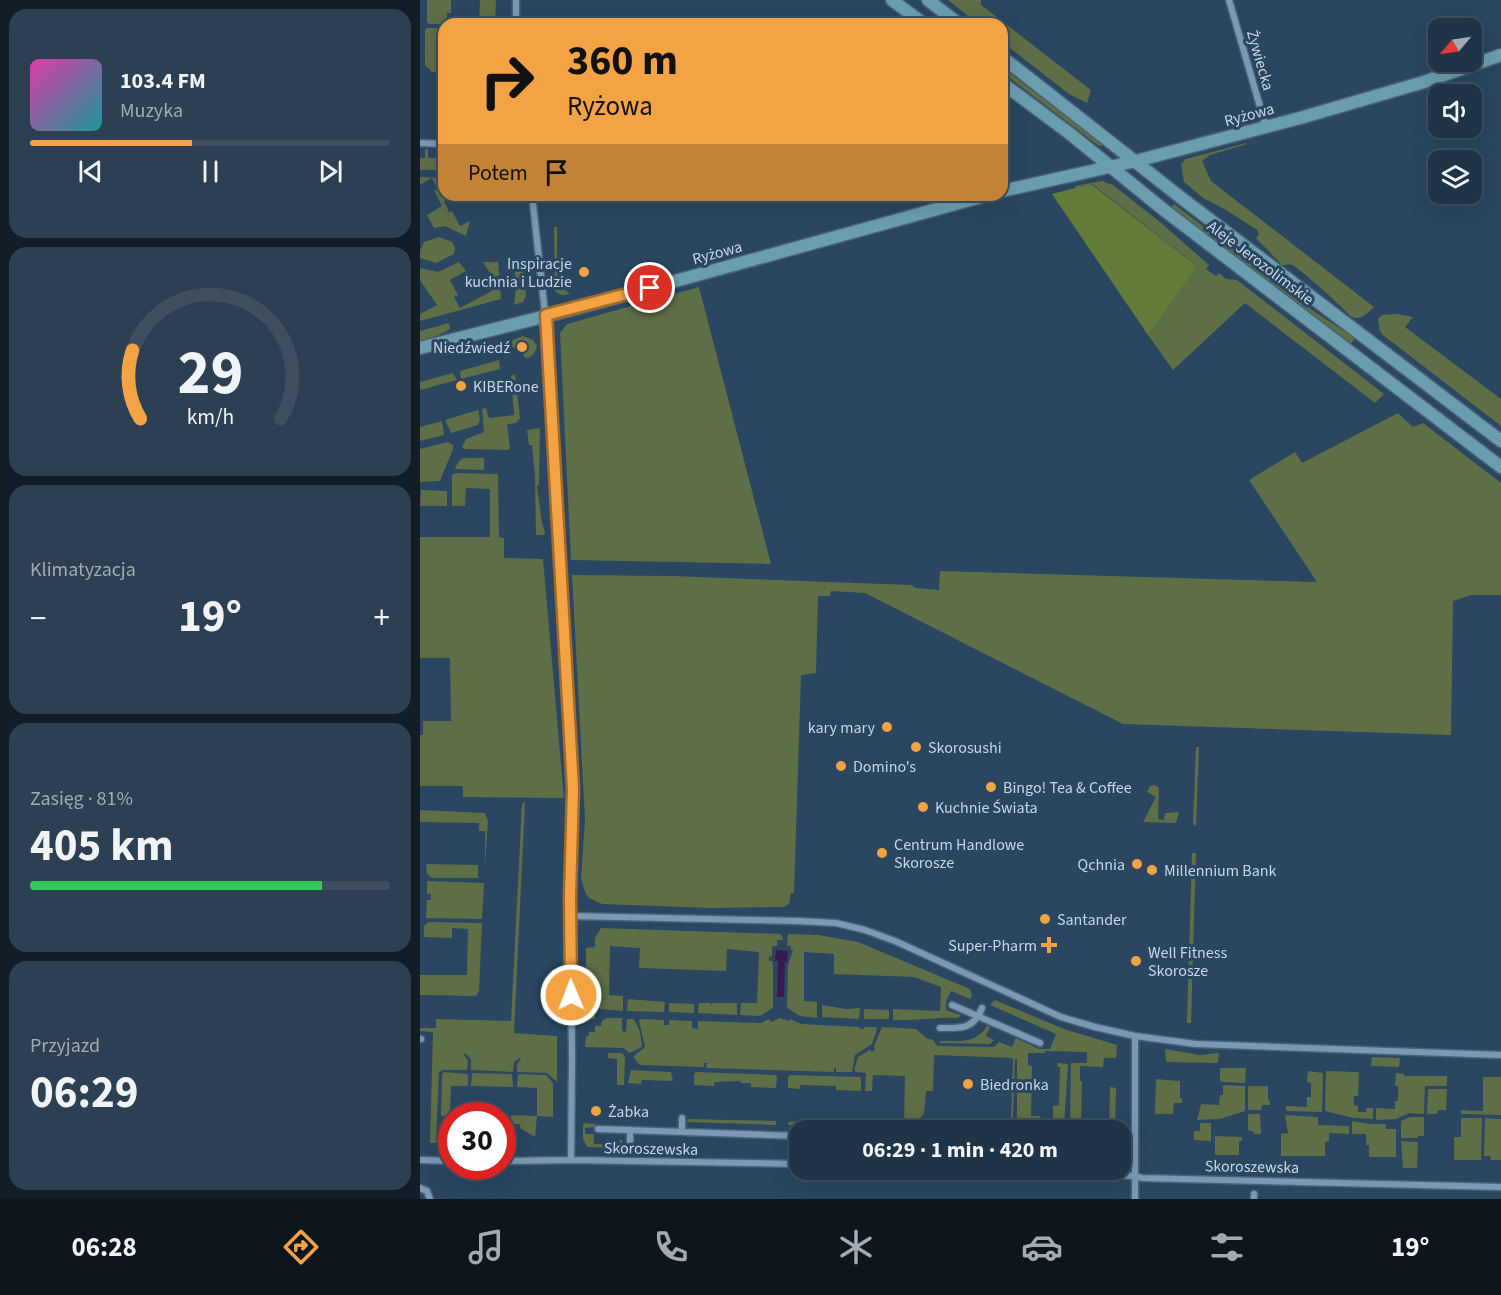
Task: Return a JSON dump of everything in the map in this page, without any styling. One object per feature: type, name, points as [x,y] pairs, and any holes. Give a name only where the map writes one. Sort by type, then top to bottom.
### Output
[{"type":"main road","points":[[892,0],[916,18]]},
{"type":"main road","points":[[928,0],[951,18]]},
{"type":"main road","name":"Ryżowa","points":[[1008,190],[1136,161],[1373,98],[1501,56]]},
{"type":"main road","name":"Aleje Jerozolimskie","points":[[1008,62],[1176,194],[1501,441]]},
{"type":"main road","name":"Aleje Jerozolimskie","points":[[1008,88],[1111,166],[1164,210],[1501,467]]},
{"type":"main road","name":"Ryżowa","points":[[420,348],[966,201]]},
{"type":"street","points":[[516,0],[516,18]]},
{"type":"street","name":"Żywiecka","points":[[1229,0],[1266,127]]},
{"type":"street","points":[[420,143],[438,144]]},
{"type":"street","points":[[533,201],[546,315],[573,789],[570,1160]]},
{"type":"street","points":[[571,916],[836,923],[866,930],[895,941],[1061,1017],[1135,1036],[1196,1044],[1501,1055]]},
{"type":"street","points":[[952,1005],[1040,1043]]},
{"type":"street","points":[[940,1028],[966,1027],[979,1017],[982,1008]]},
{"type":"street","points":[[1135,1036],[1135,1199]]},
{"type":"street","points":[[682,1118],[682,1132]]},
{"type":"street","points":[[598,1129],[789,1136]]},
{"type":"street","points":[[630,1130],[630,1148]]},
{"type":"street","points":[[420,1160],[438,1161]]},
{"type":"street","name":"Skoroszewska","points":[[516,1161],[789,1164]]},
{"type":"street","name":"Skoroszewska","points":[[1131,1176],[1501,1186]]},
{"type":"street","points":[[420,1188],[427,1191],[430,1199]]},
{"type":"green space","points":[[427,0],[451,0],[451,13],[447,13],[447,18],[438,18],[438,24],[427,22]]},
{"type":"green space","points":[[480,0],[496,0],[495,18],[479,18]]},
{"type":"green space","points":[[948,0],[981,0],[981,5],[998,18],[970,18]]},
{"type":"green space","points":[[1008,26],[1091,90],[1087,103],[1069,94],[1008,47]]},
{"type":"green space","points":[[438,28],[438,72],[432,72],[425,65],[425,30]]},
{"type":"green space","points":[[1008,72],[1099,141],[1102,146],[1008,77]]},
{"type":"green space","points":[[1246,143],[1210,155],[1202,161],[1211,181],[1374,307],[1364,316],[1351,317],[1297,268],[1282,265],[1256,238],[1259,234],[1257,230],[1203,198],[1184,182],[1181,164],[1186,159]]},
{"type":"green space","points":[[425,149],[428,149],[428,158],[438,158],[438,170],[420,170],[420,158],[425,158]]},
{"type":"green space","points":[[420,177],[438,178],[438,189],[432,178],[420,185]]},
{"type":"green space","points":[[1102,181],[1113,185],[1160,222],[1209,265],[1206,269],[1216,276],[1219,273],[1226,279],[1237,280],[1384,394],[1375,403],[1245,303],[1173,370],[1148,335],[1196,265],[1092,184],[1075,188],[1075,186]]},
{"type":"green space","points":[[1091,184],[1197,266],[1148,335],[1052,194]]},
{"type":"green space","points":[[439,201],[444,201],[460,226],[470,221],[466,236],[445,226],[434,228],[427,215],[442,206]]},
{"type":"green space","points":[[1174,204],[1315,312],[1355,338],[1351,344],[1171,208]]},
{"type":"green space","points":[[554,227],[557,227],[557,283],[570,294],[561,295],[555,291]]},
{"type":"green space","points":[[439,237],[452,242],[455,248],[454,254],[436,263],[420,258],[424,242]]},
{"type":"green space","points":[[459,262],[466,271],[450,280],[458,295],[454,297],[460,308],[499,287],[483,262],[498,262],[501,299],[420,321],[420,314],[437,305],[420,280],[420,268],[438,272]]},
{"type":"green space","points":[[522,262],[526,296],[523,302],[514,305],[516,288],[514,264]]},
{"type":"green space","points":[[699,287],[771,564],[571,560],[560,333],[567,324]]},
{"type":"green space","points":[[1397,314],[1413,317],[1405,327],[1501,399],[1501,426],[1383,335],[1378,319],[1382,315]]},
{"type":"green space","points":[[449,323],[450,329],[420,341],[420,331]]},
{"type":"green space","points":[[523,336],[533,340],[537,346],[528,358],[525,358],[523,354],[529,349],[526,341],[518,342],[516,349],[511,346],[505,347],[504,343]]},
{"type":"green space","points":[[499,360],[500,369],[461,379],[460,371]]},
{"type":"green space","points":[[453,373],[457,380],[420,390],[420,382]]},
{"type":"green space","points":[[515,374],[520,418],[516,423],[507,424],[510,448],[508,450],[464,449],[462,447],[466,439],[484,432],[482,409],[486,408],[489,418],[514,415],[511,376]]},
{"type":"green space","points":[[478,410],[480,419],[478,425],[451,433],[445,420]]},
{"type":"green space","points":[[1398,413],[1413,427],[1423,423],[1501,483],[1501,595],[1471,595],[1453,601],[1451,735],[1123,724],[865,593],[831,591],[830,596],[818,596],[816,673],[801,675],[794,893],[791,893],[789,904],[784,907],[710,908],[602,904],[589,898],[585,892],[581,878],[585,820],[572,575],[672,576],[911,585],[916,588],[939,590],[940,571],[1317,582],[1249,480],[1295,452],[1302,463]]},
{"type":"green space","points":[[442,421],[444,435],[420,441],[420,427]]},
{"type":"green space","points":[[540,428],[539,485],[537,486],[545,532],[544,535],[536,535],[535,477],[532,445],[529,445],[527,430]]},
{"type":"green space","points":[[448,442],[453,445],[453,449],[440,481],[420,482],[420,449]]},
{"type":"green space","points":[[484,458],[484,470],[456,469],[460,460]]},
{"type":"green space","points":[[456,473],[498,474],[499,537],[504,538],[504,558],[543,559],[564,798],[463,797],[463,786],[420,786],[420,735],[423,735],[423,721],[451,721],[450,658],[420,658],[420,537],[490,537],[490,489],[466,488],[465,506],[452,506],[452,475]]},
{"type":"green space","points":[[421,490],[447,491],[447,506],[420,506]]},
{"type":"green space","points":[[1196,747],[1199,747],[1196,826],[1193,824]]},
{"type":"green space","points":[[1155,785],[1159,788],[1158,819],[1164,820],[1165,813],[1179,812],[1176,823],[1143,822],[1156,797],[1147,792],[1150,786]]},
{"type":"green space","points":[[525,801],[514,1033],[557,1036],[557,1082],[547,1073],[517,1072],[520,1058],[514,1062],[513,1072],[471,1070],[471,1059],[465,1053],[468,1061],[467,1070],[439,1072],[436,1143],[430,1143],[433,1032],[420,1031],[420,1028],[436,1028],[436,1019],[511,1021],[522,804]]},
{"type":"green space","points":[[420,810],[485,813],[488,821],[485,865],[485,831],[479,831],[479,823],[420,822]]},
{"type":"green space","points":[[1192,853],[1196,853],[1191,1023],[1187,1023]]},
{"type":"green space","points":[[426,864],[478,865],[478,878],[432,878],[427,874]]},
{"type":"green space","points":[[427,881],[484,883],[482,919],[426,918],[427,900],[431,900],[431,894],[427,894]]},
{"type":"green space","points":[[429,922],[482,924],[479,991],[476,996],[420,995],[420,975],[467,975],[468,929],[452,928],[452,938],[424,937],[424,926]]},
{"type":"green space","points":[[601,928],[781,934],[783,940],[777,940],[777,946],[772,946],[772,956],[769,957],[773,965],[773,1008],[760,1016],[740,1015],[741,1003],[757,1003],[759,952],[727,949],[726,971],[639,968],[640,948],[610,946],[609,995],[623,996],[623,1011],[600,1009],[595,1001],[586,1001],[586,948],[595,947],[595,938]]},
{"type":"green space","points":[[788,934],[818,935],[858,942],[970,989],[972,996],[970,999],[951,991],[946,1001],[946,1010],[961,1015],[958,1018],[893,1020],[893,1009],[940,1011],[941,987],[914,977],[834,974],[834,954],[804,952],[804,1001],[817,1002],[817,1018],[800,1016],[787,1008],[788,965],[793,950],[791,946],[787,946]]},
{"type":"green space","points":[[628,999],[665,1002],[664,1012],[627,1011]]},
{"type":"green space","points":[[995,1000],[1064,1029],[1117,1045],[1116,1058],[1104,1058],[1103,1067],[1080,1066],[1081,1120],[1070,1120],[1071,1063],[1087,1063],[1087,1052],[1028,1053],[1028,1065],[1032,1066],[1031,1116],[1040,1116],[1042,1120],[1015,1120],[1017,1059],[1015,1059],[1011,1120],[1013,1058],[934,1055],[933,1091],[926,1091],[924,1114],[918,1120],[904,1120],[905,1076],[873,1075],[872,1091],[865,1091],[866,1073],[854,1070],[858,1057],[870,1050],[872,1052],[875,1050],[874,1046],[882,1027],[916,1029],[926,1038],[933,1040],[937,1046],[994,1047],[999,1042],[1012,1047],[1016,1038],[1039,1049],[1050,1049],[1056,1034],[990,1005]]},
{"type":"green space","points":[[586,1001],[589,1009],[595,1015],[595,1019],[586,1019]]},
{"type":"green space","points":[[669,1003],[694,1004],[694,1013],[669,1012]]},
{"type":"green space","points":[[699,1003],[711,1003],[712,1006],[712,1003],[737,1003],[737,1015],[698,1013]]},
{"type":"green space","points":[[822,1005],[846,1009],[860,1008],[859,1019],[822,1017]]},
{"type":"green space","points":[[864,1009],[889,1010],[889,1019],[864,1019]]},
{"type":"green space","points":[[607,1018],[622,1018],[622,1031],[626,1032],[627,1019],[634,1019],[640,1032],[642,1047],[629,1053],[624,1048],[585,1047],[586,1036],[589,1036],[589,1032],[595,1032],[595,1026],[601,1026],[602,1021]]},
{"type":"green space","points":[[780,1018],[801,1024],[859,1027],[860,1029],[876,1027],[877,1029],[872,1044],[855,1055],[852,1072],[836,1072],[836,1068],[834,1072],[706,1068],[707,1063],[704,1063],[704,1067],[640,1065],[633,1057],[645,1047],[640,1019],[664,1020],[664,1025],[669,1025],[669,1020],[692,1021],[692,1028],[698,1029],[698,1021],[761,1023],[769,1019],[771,1022]]},
{"type":"green space","points":[[987,1026],[990,1027],[986,1036],[994,1040],[990,1044],[940,1043],[940,1041],[972,1039],[983,1032]]},
{"type":"green space","points":[[1165,1049],[1200,1055],[1219,1053],[1218,1063],[1167,1062]]},
{"type":"green space","points":[[608,1053],[622,1053],[625,1057],[624,1085],[617,1085],[617,1059],[608,1058]]},
{"type":"green space","points":[[1372,1057],[1400,1058],[1399,1067],[1371,1066]]},
{"type":"green space","points":[[1058,1063],[1068,1064],[1064,1120],[1053,1120],[1053,1106],[1059,1105],[1060,1067],[1057,1067]]},
{"type":"green space","points":[[1220,1068],[1246,1068],[1245,1083],[1220,1081]]},
{"type":"green space","points":[[631,1070],[671,1072],[673,1081],[642,1080],[641,1084],[628,1083]]},
{"type":"green space","points":[[1308,1071],[1323,1073],[1322,1112],[1286,1111],[1286,1106],[1307,1107],[1307,1097],[1311,1097],[1311,1083],[1307,1082]]},
{"type":"green space","points":[[1326,1071],[1359,1072],[1358,1096],[1354,1096],[1354,1105],[1358,1106],[1358,1112],[1366,1112],[1366,1108],[1373,1108],[1373,1119],[1354,1118],[1325,1111]]},
{"type":"green space","points":[[444,1072],[468,1074],[468,1086],[451,1086],[450,1102],[441,1102],[442,1074]]},
{"type":"green space","points":[[696,1072],[775,1075],[777,1077],[776,1088],[751,1087],[751,1083],[740,1081],[714,1082],[714,1086],[694,1085]]},
{"type":"green space","points":[[472,1073],[512,1074],[513,1087],[471,1086]]},
{"type":"green space","points":[[1396,1073],[1404,1074],[1404,1076],[1447,1076],[1447,1086],[1425,1086],[1424,1114],[1409,1113],[1396,1119],[1376,1120],[1376,1108],[1395,1109],[1395,1101],[1398,1101],[1398,1086],[1395,1086]]},
{"type":"green space","points":[[518,1074],[546,1075],[553,1083],[553,1117],[537,1116],[537,1088],[517,1087]]},
{"type":"green space","points":[[790,1075],[860,1077],[861,1091],[836,1090],[836,1086],[800,1085],[800,1089],[788,1088]]},
{"type":"green space","points":[[1483,1077],[1501,1077],[1501,1115],[1461,1114],[1461,1110],[1483,1111]]},
{"type":"green space","points":[[1156,1079],[1180,1081],[1182,1103],[1174,1103],[1173,1114],[1155,1114]]},
{"type":"green space","points":[[1223,1085],[1245,1086],[1245,1111],[1220,1119],[1197,1120],[1201,1104],[1219,1105],[1220,1095],[1223,1095]]},
{"type":"green space","points":[[1248,1086],[1268,1086],[1270,1105],[1262,1105],[1261,1110],[1248,1110]]},
{"type":"green space","points":[[1110,1087],[1116,1088],[1115,1120],[1109,1120]]},
{"type":"green space","points":[[1428,1089],[1447,1089],[1446,1110],[1438,1110],[1437,1114],[1427,1114]]},
{"type":"green space","points":[[1248,1114],[1260,1114],[1261,1134],[1254,1134],[1248,1130]]},
{"type":"green space","points":[[516,1115],[537,1116],[535,1137],[520,1128],[520,1124],[516,1124]]},
{"type":"green space","points":[[1285,1115],[1318,1117],[1318,1125],[1349,1126],[1349,1134],[1329,1133],[1329,1141],[1325,1142],[1325,1156],[1281,1156],[1281,1134],[1288,1133]]},
{"type":"green space","points":[[1410,1117],[1424,1117],[1424,1136],[1401,1138],[1401,1121]]},
{"type":"green space","points":[[1461,1118],[1482,1118],[1481,1160],[1454,1160],[1454,1137],[1461,1137]]},
{"type":"green space","points":[[1485,1118],[1501,1119],[1501,1160],[1491,1160],[1490,1156],[1484,1156]]},
{"type":"green space","points":[[688,1119],[776,1121],[776,1125],[687,1122]]},
{"type":"green space","points":[[1352,1121],[1386,1124],[1386,1129],[1396,1129],[1396,1157],[1369,1157],[1366,1134],[1352,1134]]},
{"type":"green space","points":[[585,1123],[595,1124],[595,1127],[585,1128],[585,1134],[594,1134],[594,1144],[619,1144],[622,1140],[622,1148],[587,1147],[583,1139]]},
{"type":"green space","points":[[1200,1123],[1211,1123],[1211,1141],[1194,1140],[1194,1131],[1200,1131]]},
{"type":"green space","points":[[1215,1136],[1242,1137],[1242,1141],[1239,1141],[1239,1155],[1215,1155]]},
{"type":"green space","points":[[1401,1141],[1418,1142],[1417,1168],[1403,1168]]},
{"type":"shaded area","points":[[776,950],[788,951],[787,962],[785,962],[784,997],[777,997]]},
{"type":"place","name":"Inspiracje kuchnia i Ludzie","points":[[584,272]]},
{"type":"place","name":"Niedźwiedź","points":[[522,347]]},
{"type":"place","name":"KIBERone","points":[[461,386]]},
{"type":"place","name":"kary mary","points":[[887,727]]},
{"type":"place","name":"Skorosushi","points":[[916,747]]},
{"type":"place","name":"Domino's","points":[[841,766]]},
{"type":"place","name":"Bingo! Tea & Coffee","points":[[991,787]]},
{"type":"place","name":"Kuchnie Świata","points":[[923,807]]},
{"type":"place","name":"Centrum Handlowe Skorosze","points":[[882,853]]},
{"type":"place","name":"Qchnia","points":[[1137,864]]},
{"type":"place","name":"Millennium Bank","points":[[1152,870]]},
{"type":"place","name":"Santander","points":[[1045,919]]},
{"type":"place","name":"Super-Pharm","points":[[1049,945]]},
{"type":"place","name":"Well Fitness Skorosze","points":[[1136,961]]},
{"type":"place","name":"Biedronka","points":[[968,1084]]},
{"type":"place","name":"Żabka","points":[[596,1111]]},
{"type":"route","points":[[571,995],[570,876],[573,789],[546,315],[650,288]]}]
